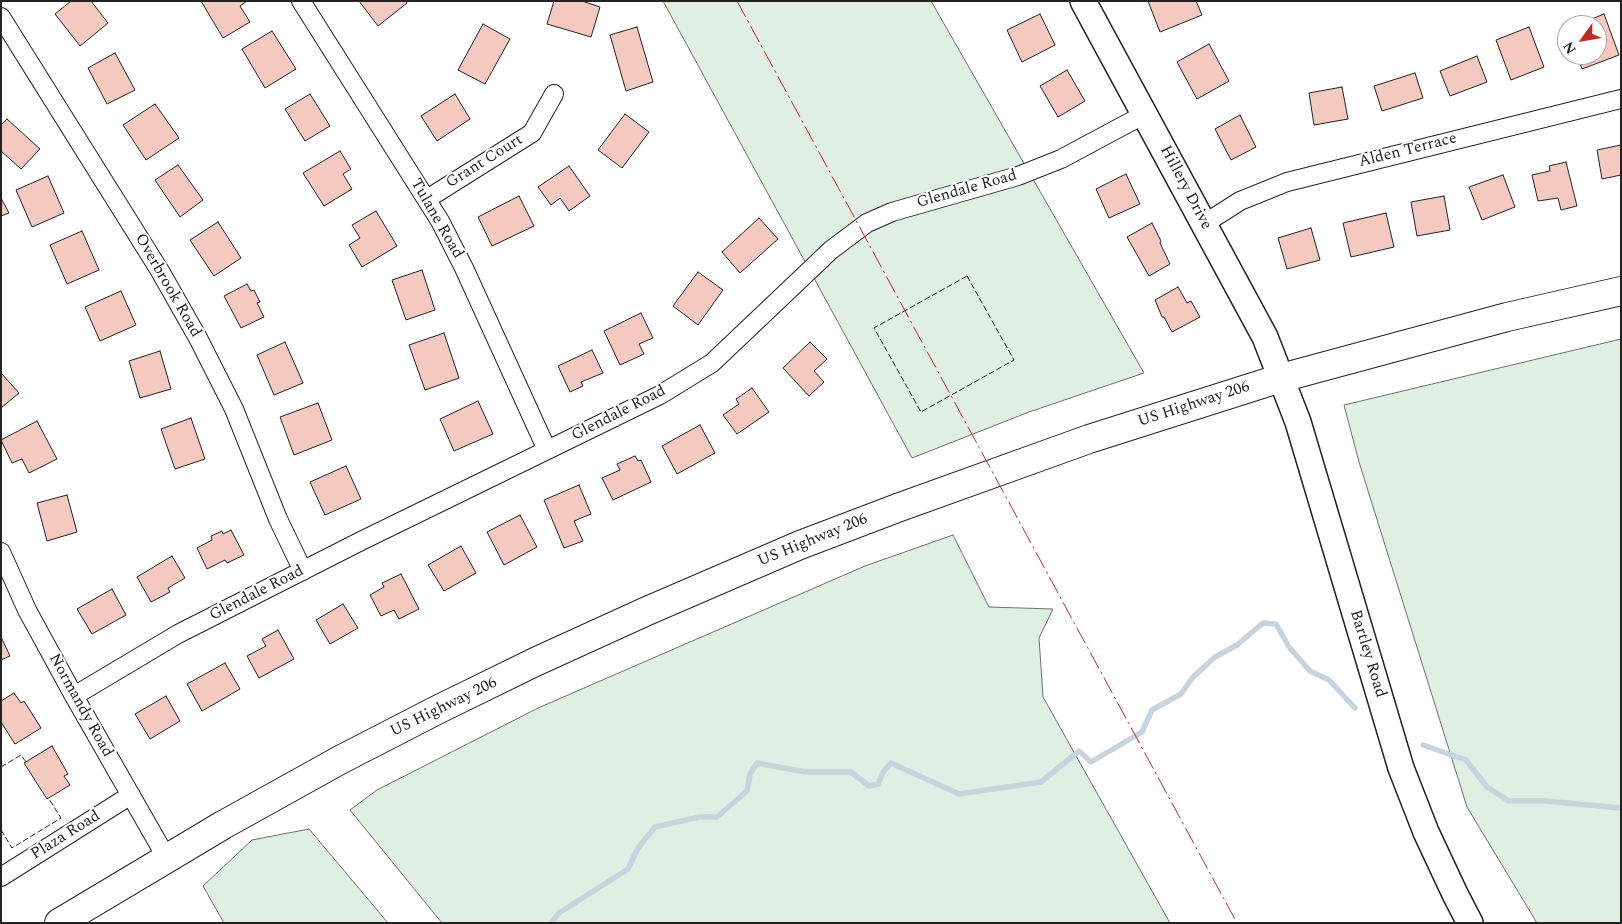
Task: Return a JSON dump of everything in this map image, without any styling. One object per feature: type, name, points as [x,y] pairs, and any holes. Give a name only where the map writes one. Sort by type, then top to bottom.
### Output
[{"type":"highway","name":"US Highway 206","points":[[59,923],[166,857],[340,760],[535,662],[656,607],[800,546],[934,494],[1089,439],[1281,378],[1507,317],[1621,291]]},
{"type":"street","name":"Tulane Road","points":[[301,1],[440,221],[464,268],[547,450]]},
{"type":"street","name":"Hillery Drive","points":[[1083,1],[1265,338],[1281,378]]},
{"type":"street","name":"Overbrook Road","points":[[1,17],[160,271],[198,338],[234,409],[278,519],[303,571]]},
{"type":"street","name":"Grant Court","points":[[427,200],[532,133],[554,94]]},
{"type":"street","name":"Alden Terrace","points":[[1204,224],[1240,201],[1287,182],[1621,99]]},
{"type":"street","name":"Glendale Road","points":[[74,696],[178,634],[660,395],[712,363],[831,250],[867,223],[892,212],[1018,176],[1061,159],[1145,114]]},
{"type":"street","name":"Bartley Road","points":[[1281,378],[1303,439],[1401,768],[1426,832],[1470,923]]},
{"type":"street","name":"Normandy Road","points":[[1,552],[6,576],[166,857]]},
{"type":"street","name":"Plaza Road","points":[[1,877],[131,795]]},
{"type":"green space","points":[[663,1],[931,1],[1144,373],[1029,412],[912,458]]},
{"type":"green space","points":[[1621,339],[1621,923],[1537,923],[1467,807],[1359,462],[1344,405]]},
{"type":"green space","points":[[953,535],[989,607],[1053,609],[1039,638],[1043,697],[1170,923],[442,923],[350,810],[377,790],[538,708],[865,566]]},
{"type":"green space","points":[[309,829],[388,923],[224,923],[203,886],[252,840]]},
{"type":"building","points":[[71,1],[91,1],[108,23],[80,46],[55,14]]},
{"type":"building","points":[[201,1],[247,1],[240,6],[250,22],[223,38]]},
{"type":"building","points":[[359,1],[406,1],[407,3],[378,26]]},
{"type":"building","points":[[554,1],[582,1],[600,7],[591,37],[547,24]]},
{"type":"building","points":[[1148,1],[1196,1],[1202,15],[1160,32]]},
{"type":"building","points":[[1040,14],[1055,45],[1022,62],[1007,30]]},
{"type":"building","points":[[1607,22],[1619,55],[1607,60]]},
{"type":"building","points":[[483,24],[510,39],[485,84],[458,70]]},
{"type":"building","points":[[637,27],[653,82],[626,91],[610,35]]},
{"type":"building","points":[[1529,27],[1544,67],[1511,80],[1496,40]]},
{"type":"building","points":[[272,31],[296,69],[265,88],[242,49]]},
{"type":"building","points":[[1209,44],[1229,81],[1197,99],[1177,62]]},
{"type":"building","points":[[115,53],[135,90],[107,104],[88,68]]},
{"type":"building","points":[[1477,56],[1487,82],[1450,96],[1440,71]]},
{"type":"building","points":[[1581,65],[1593,65],[1582,69]]},
{"type":"building","points":[[1067,70],[1085,101],[1058,117],[1040,86]]},
{"type":"building","points":[[1415,73],[1423,98],[1382,111],[1374,86]]},
{"type":"building","points":[[1342,87],[1348,119],[1314,125],[1309,93]]},
{"type":"building","points":[[310,94],[330,126],[305,141],[285,109]]},
{"type":"building","points":[[455,94],[470,119],[437,141],[421,116]]},
{"type":"building","points":[[155,104],[179,138],[146,160],[123,125]]},
{"type":"building","points":[[625,114],[649,132],[622,168],[598,150]]},
{"type":"building","points":[[1240,115],[1256,147],[1231,160],[1215,129]]},
{"type":"building","points":[[7,119],[40,149],[21,169],[1,151],[1,125]]},
{"type":"building","points":[[1621,145],[1621,175],[1602,179],[1597,150]]},
{"type":"building","points":[[340,151],[351,169],[343,174],[352,189],[324,206],[303,173]]},
{"type":"building","points":[[1566,162],[1577,206],[1561,210],[1558,198],[1538,201],[1532,175],[1550,171],[1549,166]]},
{"type":"building","points":[[178,165],[203,200],[180,217],[155,180]]},
{"type":"building","points":[[569,166],[590,196],[569,211],[560,198],[551,205],[538,187]]},
{"type":"building","points":[[1126,174],[1140,204],[1109,218],[1096,189]]},
{"type":"building","points":[[1503,175],[1515,207],[1482,220],[1469,187]]},
{"type":"building","points":[[48,176],[64,213],[32,227],[16,190]]},
{"type":"building","points":[[519,196],[534,226],[492,246],[478,217]]},
{"type":"building","points":[[1444,196],[1450,230],[1417,236],[1411,202]]},
{"type":"building","points":[[1,198],[9,213],[1,216]]},
{"type":"building","points":[[376,211],[397,246],[362,267],[349,245],[360,238],[352,225]]},
{"type":"building","points":[[1386,213],[1394,247],[1351,257],[1343,223]]},
{"type":"building","points":[[759,218],[778,239],[740,273],[722,252]]},
{"type":"building","points":[[218,222],[241,258],[214,276],[190,240]]},
{"type":"building","points":[[1152,223],[1170,264],[1149,276],[1127,237]]},
{"type":"building","points":[[1311,228],[1320,260],[1287,269],[1278,238]]},
{"type":"building","points":[[82,231],[99,270],[67,284],[50,245]]},
{"type":"building","points":[[422,270],[435,310],[406,320],[392,280]]},
{"type":"building","points":[[698,272],[723,290],[698,325],[673,306]]},
{"type":"building","points":[[247,284],[251,291],[254,290],[260,302],[257,303],[264,317],[241,328],[224,296]]},
{"type":"building","points":[[1178,287],[1187,303],[1191,301],[1200,317],[1172,332],[1164,317],[1162,317],[1155,300]]},
{"type":"building","points":[[121,291],[136,325],[100,341],[85,307]]},
{"type":"building","points":[[641,313],[653,338],[639,344],[644,354],[620,365],[604,331]]},
{"type":"building","points":[[444,333],[459,378],[425,390],[409,345]]},
{"type":"building","points":[[285,342],[303,383],[274,395],[257,355]]},
{"type":"building","points":[[810,342],[827,359],[814,371],[824,382],[809,396],[783,368]]},
{"type":"building","points":[[592,350],[603,373],[581,382],[583,386],[570,392],[558,366]]},
{"type":"building","points":[[160,351],[171,389],[140,398],[129,361]]},
{"type":"building","points":[[1,373],[19,393],[1,408]]},
{"type":"building","points":[[752,388],[769,412],[737,434],[723,415],[739,404],[736,399]]},
{"type":"building","points":[[478,401],[493,434],[454,451],[440,419]]},
{"type":"building","points":[[318,403],[332,440],[294,455],[280,417]]},
{"type":"building","points":[[191,418],[205,459],[175,469],[161,429]]},
{"type":"building","points":[[37,421],[57,459],[29,473],[22,459],[12,463],[1,440]]},
{"type":"building","points":[[700,425],[715,453],[677,474],[662,446]]},
{"type":"building","points":[[635,456],[638,461],[641,460],[651,482],[613,500],[602,478],[620,470],[617,464]]},
{"type":"building","points":[[346,466],[361,499],[325,515],[310,482]]},
{"type":"building","points":[[579,485],[591,514],[574,521],[583,541],[564,548],[544,500]]},
{"type":"building","points":[[67,495],[77,532],[47,541],[37,503]]},
{"type":"building","points":[[520,515],[537,547],[504,565],[487,532]]},
{"type":"building","points":[[231,530],[244,555],[227,563],[225,560],[207,569],[197,548],[212,540],[211,536],[222,531],[223,534]]},
{"type":"building","points":[[461,546],[476,573],[444,591],[428,565]]},
{"type":"building","points":[[172,556],[185,578],[168,588],[170,592],[151,602],[137,577]]},
{"type":"building","points":[[401,574],[419,609],[399,619],[394,610],[381,616],[370,595],[384,587],[382,583]]},
{"type":"building","points":[[112,589],[126,615],[92,634],[77,609]]},
{"type":"building","points":[[343,604],[358,628],[330,644],[316,620]]},
{"type":"building","points":[[278,630],[294,659],[259,678],[247,656],[266,646],[262,639]]},
{"type":"building","points":[[1,637],[10,656],[1,660]]},
{"type":"building","points":[[225,663],[240,689],[202,711],[187,684]]},
{"type":"building","points":[[14,693],[21,703],[24,701],[41,728],[15,744],[1,722],[1,701]]},
{"type":"building","points":[[166,696],[180,721],[150,739],[135,714]]},
{"type":"building","points":[[52,746],[68,774],[64,776],[70,785],[47,799],[24,763]]},
{"type":"waterway","points":[[551,923],[559,913],[628,869],[638,848],[655,827],[699,817],[717,817],[747,791],[750,774],[757,763],[805,772],[851,772],[869,786],[878,784],[883,772],[891,763],[959,794],[1041,782],[1079,751],[1091,762],[1142,732],[1152,710],[1181,694],[1193,677],[1215,657],[1237,645],[1263,623],[1276,624],[1289,647],[1310,671],[1329,680],[1355,708]]},
{"type":"waterway","points":[[1423,745],[1466,760],[1487,787],[1509,801],[1545,801],[1621,808]]},
{"type":"fence","points":[[967,276],[1014,360],[921,412],[874,328],[967,276]]},
{"type":"fence","points":[[1,767],[21,755],[26,762]]},
{"type":"fence","points":[[1,830],[12,848],[61,818],[49,799]]},
{"type":"power","points":[[737,1],[1237,923]]}]
